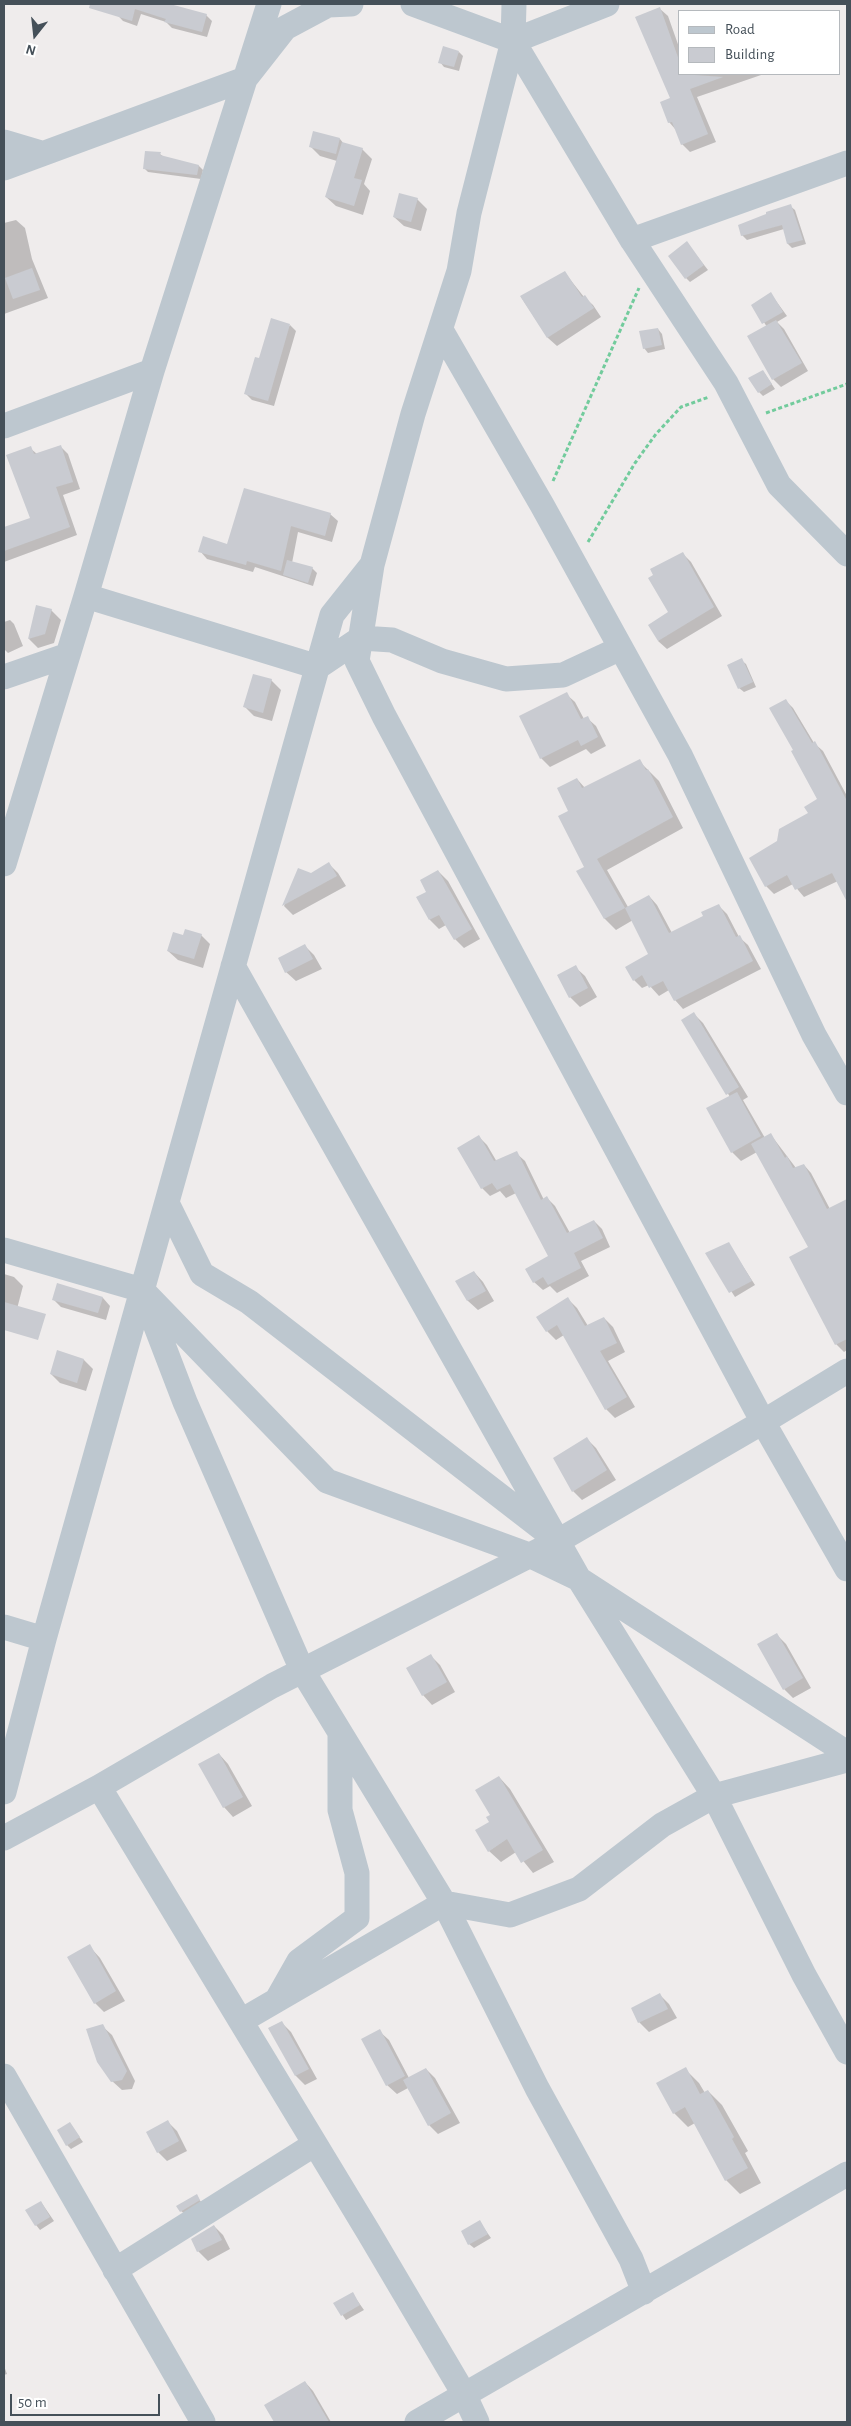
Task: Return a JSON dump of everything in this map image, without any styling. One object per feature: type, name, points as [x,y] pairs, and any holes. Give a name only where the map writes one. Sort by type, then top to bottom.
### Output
[{"type":"street","points":[[4,864],[152,371],[246,79],[268,4]]},
{"type":"street","points":[[4,168],[246,79],[284,28],[328,5],[351,4]]},
{"type":"street","points":[[413,4],[513,41],[648,266],[730,389],[779,485],[847,554]]},
{"type":"street","points":[[514,4],[513,41],[469,213],[459,271],[413,414],[372,565],[357,661],[384,716],[763,1422],[847,1569]]},
{"type":"street","points":[[513,41],[607,4]]},
{"type":"street","points":[[4,142],[41,154]]},
{"type":"street","points":[[632,240],[847,163]]},
{"type":"street","points":[[440,330],[542,504],[680,755],[814,1035],[847,1093]]},
{"type":"street","points":[[4,426],[152,371]]},
{"type":"street","points":[[4,1792],[44,1639],[332,615],[372,565]]},
{"type":"street","points":[[86,596],[318,667]]},
{"type":"street","points":[[318,667],[361,638],[392,640],[442,661],[506,679],[563,675],[621,648]]},
{"type":"street","points":[[4,677],[68,655]]},
{"type":"street","points":[[233,966],[580,1580],[714,1796],[804,1975],[847,2052]]},
{"type":"street","points":[[166,1202],[202,1274],[249,1302],[558,1541]]},
{"type":"street","points":[[4,1250],[142,1290],[327,1481],[529,1555],[580,1580],[847,1753]]},
{"type":"street","points":[[142,1290],[185,1402],[302,1670],[444,1903],[537,2088],[631,2260],[644,2292]]},
{"type":"street","points":[[4,1838],[99,1788],[272,1686],[558,1541],[847,1371]]},
{"type":"street","points":[[4,1627],[44,1639]]},
{"type":"street","points":[[277,2000],[299,1961],[357,1918],[356,1873],[340,1810],[340,1733]]},
{"type":"street","points":[[241,2021],[444,1903],[510,1915],[578,1889],[662,1825],[714,1796],[847,1760]]},
{"type":"street","points":[[99,1788],[315,2144],[464,2394],[477,2422]]},
{"type":"street","points":[[4,2076],[203,2422]]},
{"type":"street","points":[[115,2270],[315,2144]]},
{"type":"street","points":[[417,2422],[847,2174]]},
{"type":"path","points":[[542,504],[648,266]]},
{"type":"path","points":[[747,420],[847,384]]},
{"type":"path","points":[[575,564],[635,463],[656,434],[681,408],[730,389]]},
{"type":"building","points":[[90,4],[170,4],[207,14],[202,32],[164,22],[166,19],[135,9],[132,21],[89,8]]},
{"type":"building","points":[[660,7],[678,57],[678,75],[723,77],[690,89],[708,134],[681,145],[672,122],[668,123],[660,102],[670,98],[635,17]]},
{"type":"building","points":[[443,46],[459,51],[454,67],[438,63]]},
{"type":"building","points":[[313,131],[340,138],[336,154],[309,147]]},
{"type":"building","points":[[342,142],[363,148],[354,178],[362,180],[354,206],[325,197]]},
{"type":"building","points":[[145,151],[161,152],[160,155],[199,165],[197,175],[143,169]]},
{"type":"building","points":[[399,193],[418,198],[411,222],[393,217]]},
{"type":"building","points":[[791,204],[803,240],[787,244],[782,225],[741,236],[738,225],[766,214],[766,212]]},
{"type":"building","points":[[687,241],[704,265],[685,279],[668,256]]},
{"type":"building","points":[[32,268],[40,290],[13,299],[5,278]]},
{"type":"building","points":[[565,271],[582,297],[585,295],[594,308],[547,338],[520,296]]},
{"type":"building","points":[[771,292],[783,312],[762,324],[751,305]]},
{"type":"building","points":[[271,318],[290,324],[268,401],[244,394],[255,357],[259,358]]},
{"type":"building","points":[[776,320],[802,363],[772,380],[747,336]]},
{"type":"building","points":[[658,328],[662,345],[643,349],[639,331]]},
{"type":"building","points":[[763,370],[772,384],[758,393],[748,378]]},
{"type":"building","points":[[61,445],[73,482],[56,487],[70,527],[4,551],[4,527],[30,518],[6,455],[31,446],[34,454]]},
{"type":"building","points":[[244,488],[331,513],[325,536],[291,526],[281,571],[247,561],[246,565],[198,552],[203,536],[227,544]]},
{"type":"building","points":[[683,552],[714,607],[658,641],[648,625],[668,612],[648,578],[653,575],[650,569]]},
{"type":"building","points":[[287,560],[313,567],[308,583],[283,575]]},
{"type":"building","points":[[36,605],[52,609],[45,634],[28,639]]},
{"type":"building","points":[[742,658],[753,682],[738,689],[727,665]]},
{"type":"building","points":[[253,674],[272,679],[263,713],[243,707]]},
{"type":"building","points":[[567,692],[581,719],[588,716],[598,737],[581,746],[578,740],[540,759],[519,716]]},
{"type":"building","points":[[786,699],[812,743],[815,741],[847,801],[847,902],[832,873],[795,890],[787,875],[765,887],[749,858],[777,841],[779,829],[808,813],[804,807],[817,799],[791,751],[793,750],[769,708]]},
{"type":"building","points":[[640,759],[646,770],[648,769],[673,817],[597,859],[625,908],[604,919],[576,871],[584,867],[558,816],[568,811],[557,788],[577,778],[582,788]]},
{"type":"building","points":[[329,862],[337,876],[282,906],[298,868],[311,873]]},
{"type":"building","points":[[438,870],[472,929],[454,940],[439,915],[429,920],[416,897],[426,892],[420,880]]},
{"type":"building","points":[[649,895],[669,933],[703,916],[701,912],[719,904],[736,937],[740,935],[753,961],[674,1001],[663,981],[649,988],[642,975],[633,981],[625,967],[648,954],[625,908]]},
{"type":"building","points":[[185,929],[202,934],[194,959],[167,951],[173,932],[183,935]]},
{"type":"building","points":[[305,944],[313,959],[285,973],[278,958]]},
{"type":"building","points":[[576,965],[588,988],[569,998],[557,975]]},
{"type":"building","points":[[694,1012],[739,1087],[726,1095],[681,1020]]},
{"type":"building","points":[[737,1092],[761,1136],[731,1153],[706,1108]]},
{"type":"building","points":[[771,1133],[793,1168],[804,1164],[827,1209],[847,1199],[847,1339],[835,1345],[789,1257],[808,1247],[751,1144]]},
{"type":"building","points":[[479,1135],[494,1161],[517,1151],[541,1200],[547,1196],[567,1233],[594,1220],[603,1238],[574,1253],[581,1268],[548,1285],[543,1277],[533,1283],[525,1269],[548,1256],[510,1184],[497,1190],[492,1183],[481,1189],[457,1148]]},
{"type":"building","points":[[729,1242],[752,1281],[729,1293],[705,1253]]},
{"type":"building","points":[[474,1271],[486,1291],[467,1301],[455,1281]]},
{"type":"building","points":[[57,1283],[103,1297],[98,1313],[52,1300]]},
{"type":"building","points":[[568,1297],[585,1326],[604,1317],[617,1343],[600,1351],[627,1397],[605,1410],[557,1325],[546,1332],[536,1317]]},
{"type":"building","points":[[4,1302],[46,1314],[38,1340],[4,1330]]},
{"type":"building","points":[[57,1350],[84,1359],[77,1383],[50,1374]]},
{"type":"building","points":[[587,1437],[607,1470],[572,1492],[553,1458]]},
{"type":"building","points":[[777,1633],[803,1678],[783,1690],[757,1644]]},
{"type":"building","points":[[431,1654],[447,1682],[422,1696],[406,1668]]},
{"type":"building","points":[[219,1753],[243,1797],[223,1808],[198,1764]]},
{"type":"building","points":[[499,1776],[543,1850],[521,1863],[507,1839],[488,1852],[475,1830],[489,1822],[486,1817],[490,1815],[475,1790]]},
{"type":"building","points":[[90,1944],[116,1991],[94,2004],[67,1957]]},
{"type":"building","points":[[660,1993],[668,2009],[638,2023],[631,2008]]},
{"type":"building","points":[[282,2021],[309,2069],[295,2076],[268,2028]]},
{"type":"building","points":[[103,2024],[127,2071],[122,2080],[111,2082],[97,2062],[86,2029]]},
{"type":"building","points":[[380,2029],[405,2076],[386,2086],[361,2039]]},
{"type":"building","points":[[686,2067],[700,2094],[708,2090],[734,2137],[732,2139],[748,2168],[725,2181],[685,2107],[673,2114],[656,2083]]},
{"type":"building","points":[[426,2068],[451,2113],[428,2126],[403,2080]]},
{"type":"building","points":[[168,2120],[179,2141],[157,2153],[146,2132]]},
{"type":"building","points":[[70,2122],[80,2137],[66,2146],[57,2130]]},
{"type":"building","points":[[197,2194],[200,2200],[180,2212],[176,2206]]},
{"type":"building","points":[[41,2201],[50,2217],[35,2226],[25,2210]]},
{"type":"building","points":[[480,2220],[488,2234],[468,2245],[461,2231]]},
{"type":"building","points":[[214,2225],[222,2240],[197,2252],[191,2239]]},
{"type":"building","points":[[353,2292],[360,2305],[341,2316],[333,2303]]},
{"type":"building","points":[[305,2381],[329,2422],[274,2422],[264,2405]]}]
